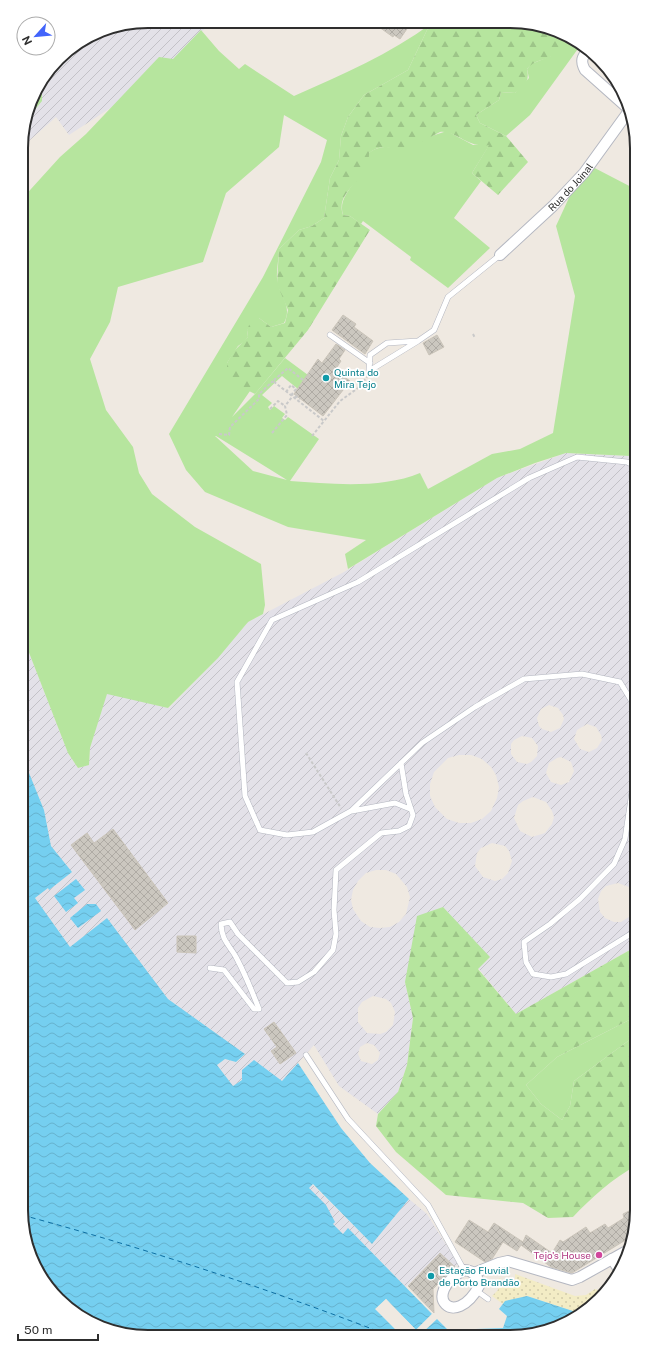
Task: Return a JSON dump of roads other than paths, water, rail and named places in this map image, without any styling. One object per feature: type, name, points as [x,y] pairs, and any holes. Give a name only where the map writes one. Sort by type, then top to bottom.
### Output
[{"type":"street","points":[[584,54],[581,61],[585,70],[621,103]]},
{"type":"street","name":"Rua do Joinal","points":[[500,255],[553,206],[584,173],[626,116]]},
{"type":"street","points":[[469,1272],[478,1280],[479,1286],[477,1291],[462,1306],[456,1309],[451,1309],[444,1304],[442,1298],[444,1288],[458,1273],[469,1272],[508,1261],[572,1280],[580,1278],[622,1253]]},
{"type":"street","points":[[612,1259],[616,1265]]},
{"type":"lane","points":[[418,341],[387,343],[370,355],[369,371],[418,341],[434,330],[448,297],[500,255]]},
{"type":"lane","points":[[330,335],[370,363]]},
{"type":"lane","points":[[630,464],[577,457],[529,478],[358,582],[272,620],[237,682],[245,796],[260,830],[287,835],[313,832],[351,811],[401,762],[429,738],[474,707],[524,679],[582,674],[620,682],[630,698]]},
{"type":"lane","points":[[210,968],[224,970],[254,1009],[259,1009],[251,987],[222,936],[221,924],[230,922],[238,934],[287,983],[298,982],[314,972],[333,950],[336,934],[334,910],[336,870],[381,833],[399,831],[409,826],[413,815],[406,794],[401,762]]},
{"type":"lane","points":[[351,811],[395,803],[410,808]]},
{"type":"lane","points":[[630,806],[625,840],[614,864],[580,899],[524,942],[526,962],[533,974],[550,977],[566,974],[630,934]]},
{"type":"lane","points":[[306,1055],[353,1124],[428,1205],[469,1272]]},
{"type":"lane","points":[[477,1291],[488,1299]]},
{"type":"water","points":[[28,770],[44,810],[51,846],[72,872],[49,890],[48,888],[35,898],[70,947],[107,918],[168,999],[245,1054],[236,1062],[225,1059],[217,1065],[233,1086],[242,1080],[242,1070],[254,1060],[282,1081],[298,1063],[341,1128],[370,1163],[409,1199],[372,1244],[313,1184],[309,1188],[326,1205],[335,1222],[333,1224],[343,1234],[348,1228],[432,1314],[416,1330],[386,1299],[376,1309],[396,1330],[133,1329],[102,1321],[88,1314],[63,1295],[48,1276],[40,1263],[34,1248],[28,1217]]},
{"type":"water","points":[[76,879],[85,890],[74,898],[78,903],[66,912],[54,896]]},
{"type":"water","points":[[87,904],[96,904],[101,911],[78,928],[70,918]]},
{"type":"water","points":[[527,1296],[574,1311],[548,1324],[525,1329],[448,1330],[503,1328],[507,1316],[499,1309],[505,1301]]},
{"type":"water","points":[[437,1319],[448,1330],[425,1330]]},
{"type":"place","name":"Quinta do Mira Tejo","points":[[326,378]]},
{"type":"place","name":"Tejo's House","points":[[599,1255]]},
{"type":"place","name":"Estação Fluvial de Porto Brandão","points":[[431,1276]]}]
